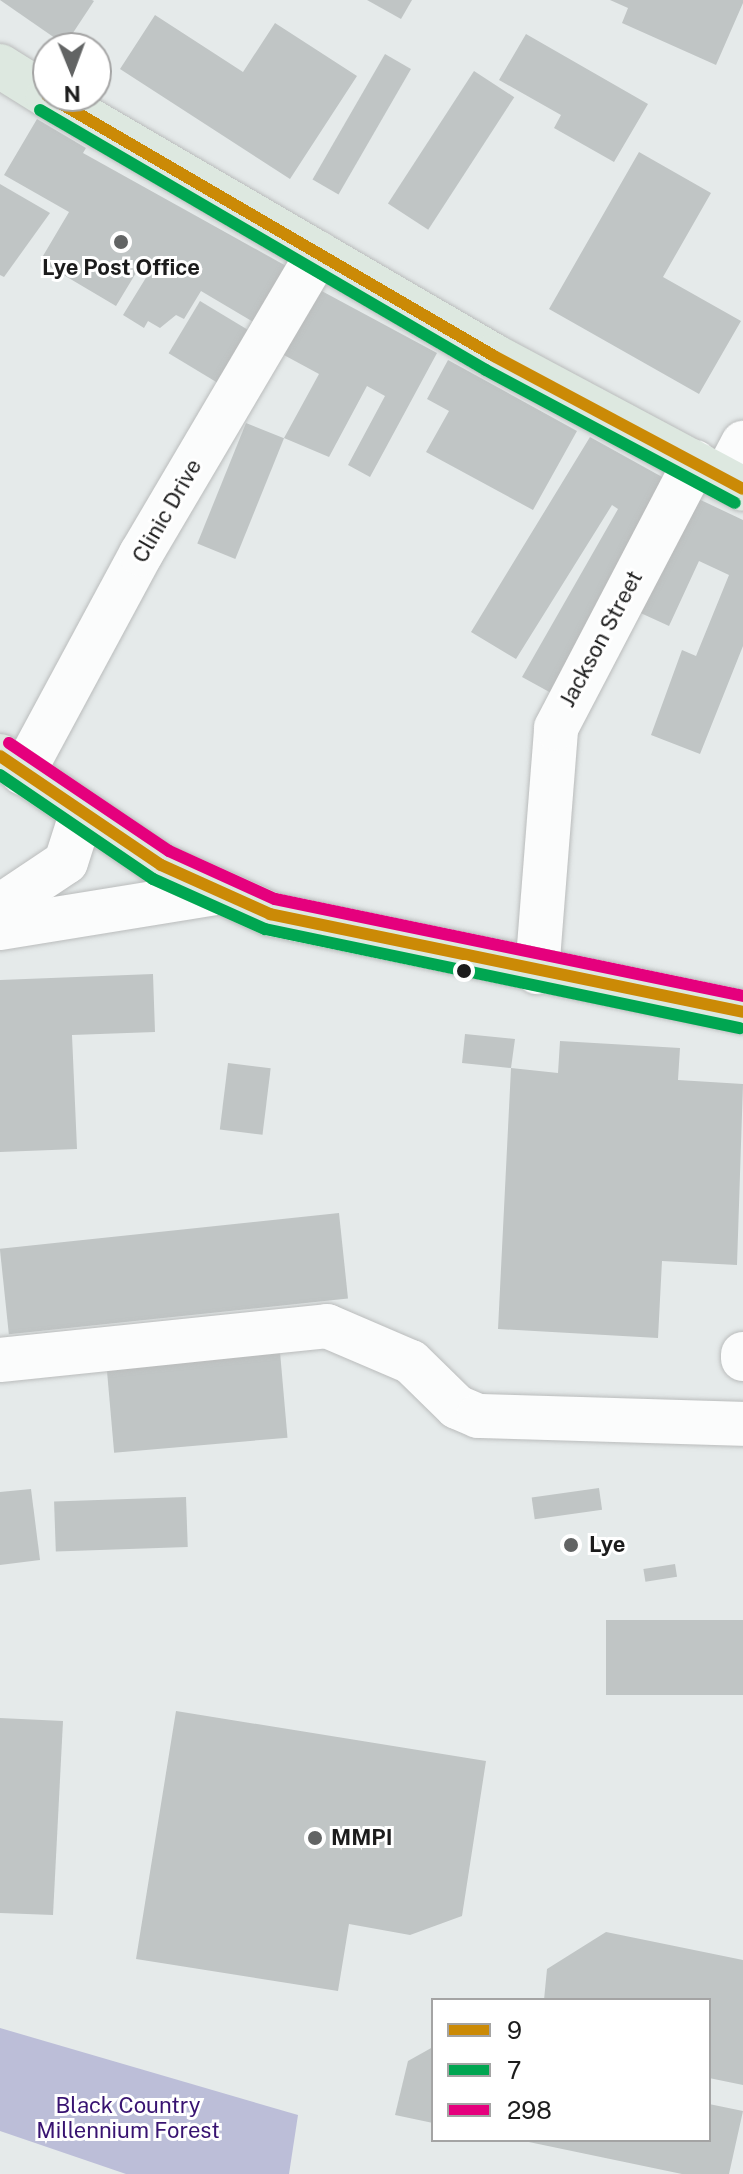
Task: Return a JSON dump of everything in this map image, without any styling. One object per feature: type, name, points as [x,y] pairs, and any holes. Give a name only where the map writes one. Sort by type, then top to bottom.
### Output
[{"type":"highway","points":[[0,66],[32,86]]},
{"type":"highway","points":[[76,112],[318,253],[726,468]]},
{"type":"highway","points":[[12,765],[81,815],[217,893],[330,931],[743,1012]]},
{"type":"street","name":"Clinic Drive","points":[[12,765],[141,554],[318,253]]},
{"type":"street","name":"Jackson Street","points":[[537,972],[556,728],[575,681],[726,468]]},
{"type":"street","points":[[0,906],[66,862],[81,815]]},
{"type":"street","points":[[0,928],[217,893]]},
{"type":"street","points":[[0,1360],[327,1326],[411,1362],[457,1407],[478,1416],[743,1424]]},
{"type":"green space","name":"Black Country Millennium Forest","points":[[0,2028],[298,2115],[289,2174],[126,2174],[0,2131]]},
{"type":"building","points":[[0,0],[94,1],[74,32],[46,32]]},
{"type":"building","points":[[367,0],[412,0],[401,19]]},
{"type":"building","points":[[610,0],[743,0],[743,3],[716,65],[622,23],[628,8]]},
{"type":"building","points":[[155,15],[243,72],[275,23],[357,76],[290,179],[120,69]]},
{"type":"building","points":[[526,34],[648,104],[614,162],[554,128],[561,115],[499,80]]},
{"type":"building","points":[[385,54],[411,69],[338,195],[312,180]]},
{"type":"building","points":[[474,71],[514,97],[428,230],[388,204]]},
{"type":"building","points":[[37,119],[86,148],[83,153],[288,267],[255,323],[201,291],[184,319],[176,315],[160,328],[148,321],[144,328],[123,315],[155,263],[145,258],[116,306],[40,261],[69,212],[4,175]]},
{"type":"building","points":[[639,152],[711,193],[663,277],[741,321],[699,394],[549,309]]},
{"type":"building","points":[[0,184],[50,213],[4,277],[0,275]]},
{"type":"building","points":[[318,289],[437,353],[370,477],[348,465],[385,396],[367,386],[329,457],[284,438],[319,374],[282,354]]},
{"type":"building","points":[[200,301],[251,332],[220,384],[169,353]]},
{"type":"building","points":[[448,360],[577,431],[533,510],[426,452],[449,411],[427,399]]},
{"type":"building","points":[[246,423],[284,438],[235,559],[197,544]]},
{"type":"building","points":[[590,437],[673,483],[553,694],[522,677],[618,509],[612,505],[516,659],[471,632]]},
{"type":"building","points":[[688,494],[743,520],[743,646],[700,754],[651,735],[682,650],[696,656],[729,575],[699,561],[669,626],[634,610]]},
{"type":"building","points":[[153,974],[155,1032],[72,1035],[77,1149],[0,1152],[0,980]]},
{"type":"building","points":[[465,1034],[515,1039],[511,1068],[462,1063]]},
{"type":"building","points":[[560,1041],[680,1048],[678,1080],[743,1084],[737,1265],[662,1261],[658,1338],[498,1329],[511,1068],[558,1073]]},
{"type":"building","points":[[228,1063],[271,1068],[263,1135],[220,1130]]},
{"type":"building","points":[[339,1213],[348,1299],[9,1334],[0,1249]]},
{"type":"building","points":[[280,1352],[287,1438],[114,1453],[107,1367]]},
{"type":"building","points":[[599,1488],[602,1510],[535,1519],[532,1497]]},
{"type":"building","points":[[31,1489],[40,1560],[0,1565],[0,1492]]},
{"type":"building","points":[[186,1497],[188,1547],[56,1552],[54,1502]]},
{"type":"building","points":[[675,1564],[677,1577],[645,1582],[643,1569]]},
{"type":"building","points":[[606,1620],[743,1620],[743,1695],[606,1695]]},
{"type":"building","name":"MMPI","points":[[176,1711],[486,1761],[462,1916],[410,1935],[349,1924],[338,1991],[136,1959]]},
{"type":"building","points":[[0,1718],[63,1721],[53,1915],[0,1913]]},
{"type":"building","points":[[606,1932],[743,1960],[743,2085],[711,2078],[711,1998],[544,1998],[547,1969]]},
{"type":"building","points":[[431,2048],[431,2123],[395,2115],[408,2061]]},
{"type":"building","points":[[711,2104],[743,2111],[729,2174],[682,2174],[529,2142],[711,2142]]},
{"type":"transit line","name":"7","points":[[43,112],[486,370],[735,503]]},
{"type":"transit line","name":"9","points":[[75,112],[494,356],[743,489]]},
{"type":"transit line","name":"298","points":[[9,743],[169,851],[275,899],[743,996]]},
{"type":"transit line","name":"9","points":[[0,756],[161,865],[270,914],[743,1012]]},
{"type":"transit line","name":"7","points":[[0,775],[153,879],[265,929],[740,1028]]},
{"type":"place","name":"Lye Post Office","points":[[121,242]]},
{"type":"place","name":"Lye","points":[[571,1545]]},
{"type":"place","name":"MMPI","points":[[315,1838]]}]
